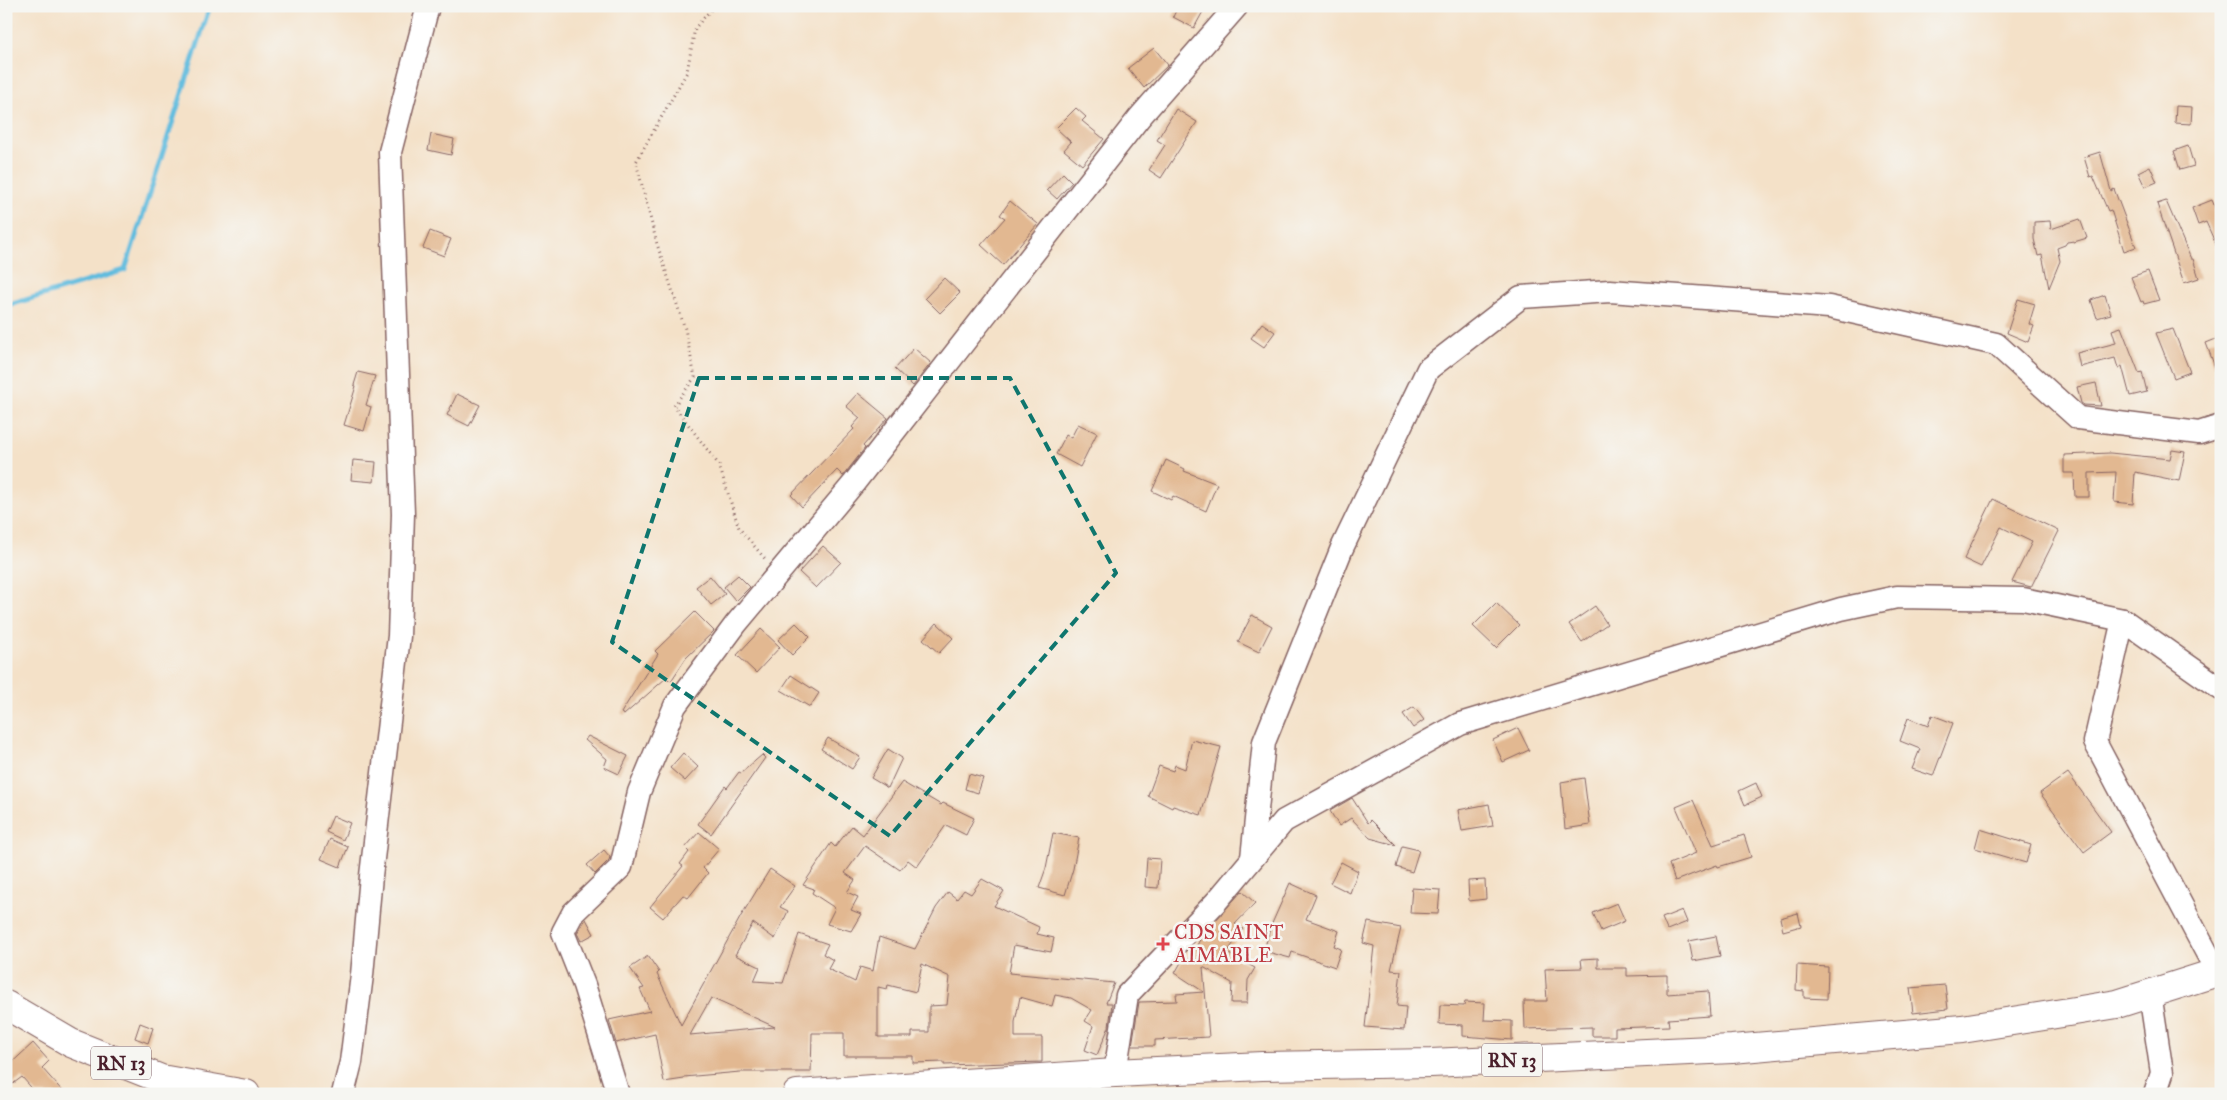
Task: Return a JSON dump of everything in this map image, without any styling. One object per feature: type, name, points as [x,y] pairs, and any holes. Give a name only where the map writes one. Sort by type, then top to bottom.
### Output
[{"type":"main road","name":"RN 13","points":[[797,1094],[1030,1087],[1115,1073],[1262,1066],[1574,1058],[1732,1049],[1962,1029],[2117,1004],[2219,972]]},
{"type":"main road","name":"RN 13","points":[[6,1006],[72,1043],[161,1079],[246,1094]]},
{"type":"street","points":[[343,1094],[350,1062],[362,975],[371,876],[399,636],[403,514],[390,152],[428,6]]},
{"type":"street","points":[[618,1094],[584,985],[564,932],[573,913],[621,867],[639,792],[675,706],[736,624],[779,576],[878,453],[1139,118],[1237,6]]},
{"type":"street","points":[[1252,858],[1264,742],[1346,539],[1428,369],[1521,297],[1610,291],[1829,307],[1996,344],[2078,418],[2199,433],[2221,426]]},
{"type":"street","points":[[1115,1073],[1127,995],[1216,902],[1284,821],[1460,724],[1841,609],[1897,598],[2023,598],[2124,620],[2221,689]]},
{"type":"street","points":[[2124,620],[2096,742],[2219,972]]},
{"type":"street","points":[[2150,994],[2162,1073],[2155,1094]]},
{"type":"path","points":[[714,6],[695,28],[687,72],[636,162],[657,244],[685,329],[694,377],[674,406],[720,465],[740,528],[779,576]]},
{"type":"highlighted area","points":[[699,378],[1010,378],[1116,573],[890,836],[612,642]]},
{"type":"building","points":[[1178,6],[1206,6],[1194,28],[1173,17]]},
{"type":"building","points":[[1154,48],[1168,65],[1144,88],[1128,68]]},
{"type":"building","points":[[2176,106],[2192,107],[2191,124],[2175,123]]},
{"type":"building","points":[[1076,108],[1086,117],[1082,121],[1104,139],[1082,165],[1064,150],[1071,142],[1056,128]]},
{"type":"building","points":[[1176,109],[1197,122],[1161,178],[1149,170],[1165,145],[1157,140]]},
{"type":"building","points":[[431,134],[454,139],[451,155],[428,150]]},
{"type":"building","points":[[2188,146],[2194,166],[2180,170],[2174,151]]},
{"type":"building","points":[[2100,152],[2111,191],[2114,189],[2136,247],[2124,251],[2111,210],[2108,211],[2093,176],[2090,177],[2084,157]]},
{"type":"building","points":[[2150,166],[2157,182],[2145,187],[2138,172]]},
{"type":"building","points":[[1063,173],[1072,182],[1057,199],[1047,190]]},
{"type":"building","points":[[2212,200],[2221,222],[2221,256],[2206,222],[2198,225],[2192,208]]},
{"type":"building","points":[[1010,201],[1038,224],[1003,265],[981,245],[1005,218],[1000,215]]},
{"type":"building","points":[[2166,201],[2191,259],[2193,259],[2199,278],[2184,283],[2157,204]]},
{"type":"building","points":[[2080,219],[2087,238],[2067,242],[2065,245],[2057,248],[2060,261],[2049,288],[2042,255],[2038,256],[2034,239],[2034,222],[2050,221],[2051,229]]},
{"type":"building","points":[[430,231],[451,239],[444,256],[423,248]]},
{"type":"building","points":[[2148,271],[2159,300],[2144,304],[2143,301],[2141,302],[2131,277]]},
{"type":"building","points":[[944,278],[960,293],[940,313],[925,298]]},
{"type":"building","points":[[2105,295],[2111,314],[2097,318],[2091,300]]},
{"type":"building","points":[[2018,299],[2035,304],[2029,324],[2034,326],[2028,342],[2007,333]]},
{"type":"building","points":[[1262,323],[1275,332],[1264,347],[1251,338]]},
{"type":"building","points":[[2121,327],[2139,373],[2142,372],[2147,392],[2130,396],[2122,366],[2118,368],[2115,358],[2080,367],[2077,353],[2116,343],[2112,330]]},
{"type":"building","points":[[2173,329],[2190,372],[2174,378],[2156,333]]},
{"type":"building","points":[[2221,337],[2221,378],[2219,378],[2206,343]]},
{"type":"building","points":[[914,348],[931,363],[913,386],[895,369]]},
{"type":"building","points":[[358,372],[375,376],[366,405],[371,407],[364,431],[344,425],[356,386],[354,385]]},
{"type":"building","points":[[2096,383],[2101,406],[2084,405],[2081,403],[2077,387]]},
{"type":"building","points":[[858,393],[888,418],[863,446],[865,448],[843,476],[837,470],[802,507],[791,495],[854,429],[852,427],[860,418],[846,406]]},
{"type":"building","points":[[457,394],[480,405],[469,426],[447,415]]},
{"type":"building","points":[[1078,424],[1097,433],[1080,467],[1056,454],[1066,435],[1071,438]]},
{"type":"building","points":[[2172,450],[2185,452],[2179,481],[2135,472],[2133,504],[2114,502],[2116,472],[2089,473],[2089,497],[2075,497],[2074,473],[2064,473],[2064,455],[2110,453],[2170,459]]},
{"type":"building","points":[[353,460],[376,462],[374,482],[351,480]]},
{"type":"building","points":[[1166,460],[1185,469],[1184,471],[1217,484],[1206,511],[1173,496],[1171,500],[1152,491]]},
{"type":"building","points":[[1993,499],[2059,531],[2031,587],[2012,582],[2032,542],[2001,527],[1981,567],[1964,559]]},
{"type":"building","points":[[823,546],[841,562],[816,588],[799,572]]},
{"type":"building","points":[[738,575],[750,587],[736,601],[724,587]]},
{"type":"building","points":[[710,576],[725,594],[711,605],[696,587]]},
{"type":"building","points":[[1496,603],[1519,625],[1496,648],[1473,626]]},
{"type":"building","points":[[1595,606],[1607,624],[1582,642],[1569,624]]},
{"type":"building","points":[[695,612],[714,631],[686,658],[671,681],[666,678],[624,715],[621,713],[658,654],[655,651]]},
{"type":"building","points":[[1252,615],[1272,626],[1259,652],[1238,642]]},
{"type":"building","points":[[796,623],[810,637],[792,655],[778,640]]},
{"type":"building","points":[[937,623],[953,638],[939,653],[923,639]]},
{"type":"building","points":[[761,629],[780,647],[756,673],[737,655]]},
{"type":"building","points":[[791,675],[819,693],[810,707],[781,690]]},
{"type":"building","points":[[1414,707],[1424,720],[1413,728],[1403,714]]},
{"type":"building","points":[[1932,715],[1953,723],[1933,776],[1912,769],[1920,749],[1900,741],[1908,718],[1928,726]]},
{"type":"building","points":[[1518,728],[1529,750],[1503,762],[1493,740]]},
{"type":"building","points":[[588,736],[628,756],[619,774],[604,767],[607,759],[585,740]]},
{"type":"building","points":[[828,738],[860,757],[852,769],[821,749]]},
{"type":"building","points":[[1192,740],[1221,747],[1201,815],[1173,806],[1172,808],[1148,796],[1159,766],[1173,771],[1175,765],[1185,769]]},
{"type":"building","points":[[888,749],[902,758],[888,788],[871,778]]},
{"type":"building","points":[[683,753],[698,767],[685,781],[670,768]]},
{"type":"building","points":[[762,755],[765,758],[711,834],[698,824],[725,786],[727,788],[739,772],[741,773]]},
{"type":"building","points":[[2068,773],[2111,832],[2084,852],[2040,793]]},
{"type":"building","points":[[969,774],[983,778],[978,793],[965,789]]},
{"type":"building","points":[[1584,778],[1590,825],[1565,829],[1561,782]]},
{"type":"building","points":[[902,782],[941,805],[943,803],[974,818],[966,835],[946,825],[917,867],[908,860],[900,870],[865,846],[845,873],[855,880],[847,892],[858,897],[851,910],[861,914],[851,931],[827,924],[835,908],[812,893],[814,889],[803,885],[831,843],[835,847],[852,826],[863,835]]},
{"type":"building","points":[[1756,783],[1762,797],[1745,805],[1739,791]]},
{"type":"building","points":[[1352,798],[1368,823],[1371,820],[1396,845],[1370,838],[1351,818],[1339,826],[1330,811]]},
{"type":"building","points":[[1693,800],[1713,845],[1744,835],[1751,857],[1718,867],[1717,865],[1675,881],[1669,864],[1696,853],[1676,807]]},
{"type":"building","points":[[1489,804],[1493,826],[1462,831],[1458,810]]},
{"type":"building","points":[[333,816],[350,823],[343,840],[326,832]]},
{"type":"building","points":[[1980,829],[2031,845],[2026,863],[1975,848]]},
{"type":"building","points":[[699,832],[719,849],[703,868],[708,873],[688,898],[683,895],[663,918],[650,907],[683,866],[680,864],[689,852],[685,848]]},
{"type":"building","points":[[1053,833],[1079,838],[1073,869],[1065,895],[1039,888],[1046,868]]},
{"type":"building","points":[[330,839],[348,847],[340,867],[321,859]]},
{"type":"building","points":[[1402,846],[1419,850],[1412,872],[1396,867]]},
{"type":"building","points":[[604,850],[610,857],[609,860],[595,874],[587,865]]},
{"type":"building","points":[[1147,858],[1160,859],[1158,888],[1145,887]]},
{"type":"building","points":[[1341,862],[1358,871],[1350,893],[1330,883]]},
{"type":"building","points":[[770,869],[795,886],[780,907],[788,911],[775,939],[753,923],[735,955],[760,967],[754,981],[783,983],[799,934],[828,944],[823,954],[833,960],[828,969],[855,982],[860,967],[873,971],[879,937],[915,949],[936,908],[948,892],[957,899],[964,890],[971,894],[982,879],[1004,891],[994,906],[1039,927],[1037,934],[1054,938],[1051,952],[1014,945],[1009,973],[1114,983],[1106,1003],[1112,1003],[1109,1027],[1097,1055],[1085,1050],[1093,1026],[1085,1021],[1092,1010],[1071,998],[1055,995],[1052,1006],[1020,997],[1015,1022],[1015,1037],[1042,1037],[1042,1062],[944,1065],[944,1062],[913,1063],[913,1056],[844,1056],[844,1033],[812,1033],[811,1072],[740,1072],[684,1077],[684,1079],[664,1082],[655,1034],[616,1043],[609,1020],[650,1011],[640,989],[644,988],[630,968],[648,956],[659,972],[657,974],[681,1025],[741,916]],"holes":[[[922,964],[950,977],[947,1005],[929,1006],[929,1032],[912,1032],[912,1037],[878,1037],[878,987],[887,989],[888,985],[916,992]],[[711,998],[775,1027],[690,1035]]]},
{"type":"building","points":[[1485,880],[1486,899],[1469,901],[1468,881]]},
{"type":"building","points":[[1290,883],[1316,895],[1306,919],[1339,931],[1334,946],[1341,949],[1335,967],[1292,952],[1290,958],[1264,951],[1270,928]]},
{"type":"building","points":[[1412,888],[1440,890],[1438,914],[1410,913]]},
{"type":"building","points":[[1242,891],[1255,903],[1235,924],[1243,929],[1227,953],[1255,968],[1248,980],[1247,1003],[1231,1003],[1232,983],[1203,967],[1209,1037],[1155,1040],[1155,1046],[1132,1046],[1139,1002],[1177,1001],[1176,994],[1204,992],[1175,973],[1183,959],[1188,962],[1203,934]]},
{"type":"building","points":[[1617,903],[1625,921],[1601,931],[1593,913]]},
{"type":"building","points":[[1682,910],[1687,922],[1667,930],[1662,918]]},
{"type":"building","points":[[1798,913],[1801,926],[1783,931],[1780,918]]},
{"type":"building","points":[[586,919],[594,934],[581,941],[577,933]]},
{"type":"building","points":[[1368,922],[1401,928],[1391,970],[1401,971],[1397,1006],[1406,1007],[1404,1030],[1365,1027],[1374,946],[1363,943]]},
{"type":"building","points":[[1716,936],[1720,956],[1693,961],[1689,941]]},
{"type":"building","points":[[1598,958],[1598,968],[1627,968],[1627,976],[1667,975],[1667,994],[1708,991],[1710,1016],[1668,1019],[1669,1026],[1615,1028],[1615,1036],[1592,1036],[1592,1027],[1525,1029],[1524,1001],[1547,1001],[1545,969],[1582,968],[1581,959]]},
{"type":"building","points":[[1797,965],[1828,967],[1827,999],[1804,998],[1804,991],[1796,990]]},
{"type":"building","points":[[1945,985],[1948,1009],[1913,1013],[1910,988]]},
{"type":"building","points":[[1465,1002],[1485,1003],[1484,1020],[1512,1021],[1512,1040],[1463,1036],[1463,1025],[1439,1024],[1440,1005],[1464,1006]]},
{"type":"building","points":[[140,1023],[153,1028],[148,1043],[135,1038]]},
{"type":"building","points":[[33,1043],[49,1061],[42,1068],[65,1094],[37,1094],[22,1077],[6,1089],[6,1068]]},
{"type":"waterway","points":[[6,306],[125,270],[210,6]]},
{"type":"place","name":"CDS SAINT AIMABLE","points":[[1163,944]]}]
